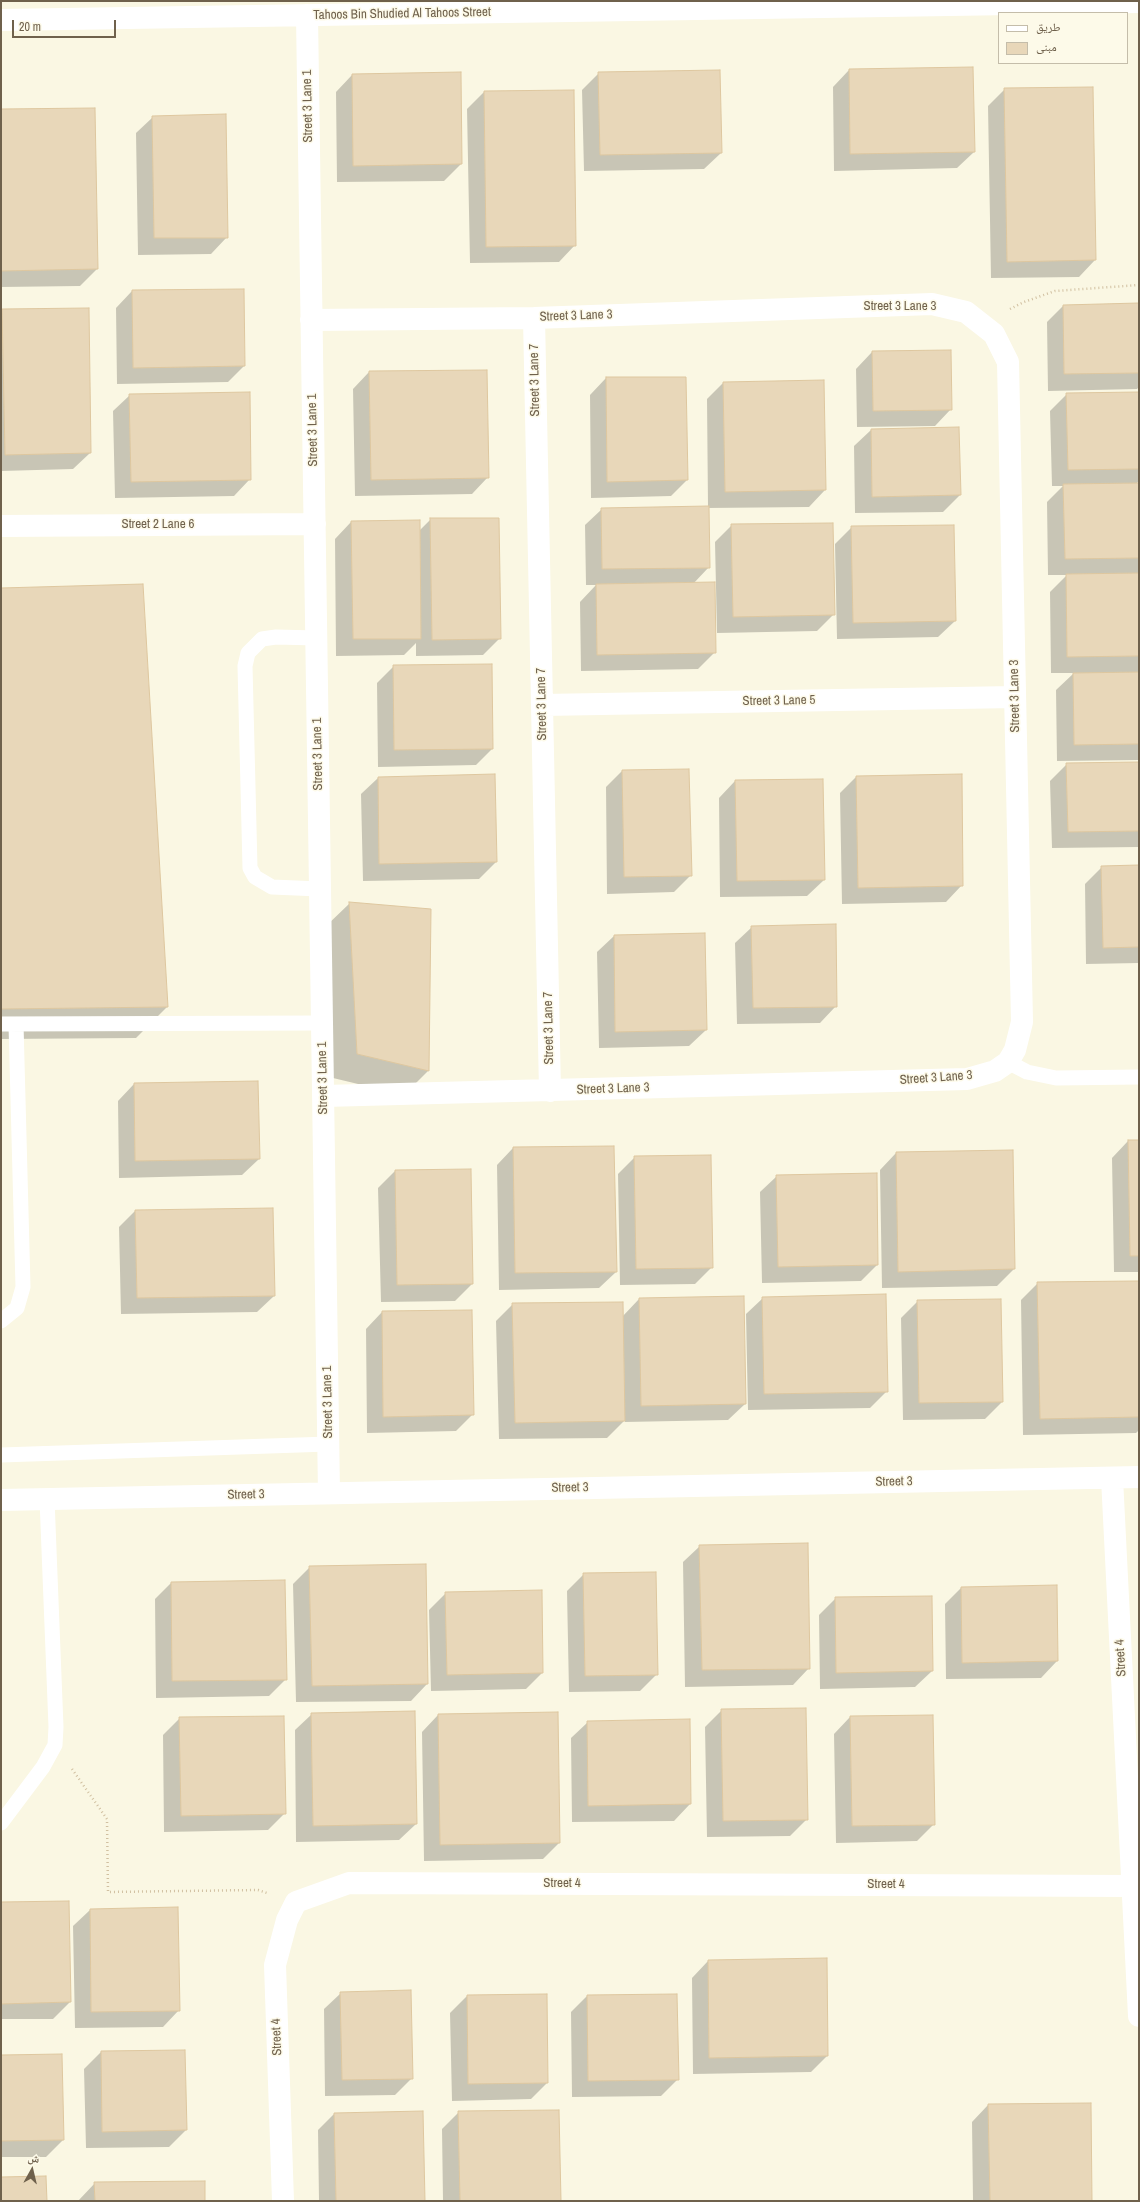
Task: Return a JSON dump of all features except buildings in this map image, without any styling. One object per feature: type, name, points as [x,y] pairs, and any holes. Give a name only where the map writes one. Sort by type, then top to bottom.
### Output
[{"type":"street","name":"Tahoos Bin Shudied Al Tahoos Street","points":[[1,20],[1139,2]]},
{"type":"street","name":"Street 3 Lane 1","points":[[307,15],[329,1493]]},
{"type":"street","name":"Street 3 Lane 3","points":[[311,320],[534,318],[932,304],[966,312],[994,334],[1008,362],[1022,1022],[1016,1050],[1008,1062],[995,1071],[967,1079],[324,1096]]},
{"type":"street","name":"Street 3 Lane 7","points":[[534,318],[550,1091]]},
{"type":"street","name":"Street 2 Lane 6","points":[[1,526],[315,524]]},
{"type":"street","name":"Street 3 Lane 5","points":[[542,705],[1015,697]]},
{"type":"street","name":"Street 3","points":[[1,1500],[1139,1477]]},
{"type":"street","name":"Street 4","points":[[1112,1478],[1134,1886],[1139,2016]]},
{"type":"street","name":"Street 4","points":[[283,2201],[275,1965],[287,1920],[296,1902],[349,1883],[1134,1886]]},
{"type":"lane","points":[[317,638],[276,637],[262,640],[248,653],[246,666],[246,689],[250,868],[255,877],[272,887],[320,889]]},
{"type":"lane","points":[[1,1321],[17,1308],[23,1287],[8,1024],[322,1023]]},
{"type":"lane","points":[[1008,1062],[1027,1072],[1056,1078],[1139,1077]]},
{"type":"lane","points":[[1,1455],[329,1444]]},
{"type":"lane","points":[[1,1822],[43,1767],[55,1744],[56,1727],[47,1499]]},
{"type":"path","points":[[982,324],[1024,302],[1055,291],[1139,285]]},
{"type":"path","points":[[55,1744],[107,1819],[108,1892],[258,1890],[296,1902]]}]
